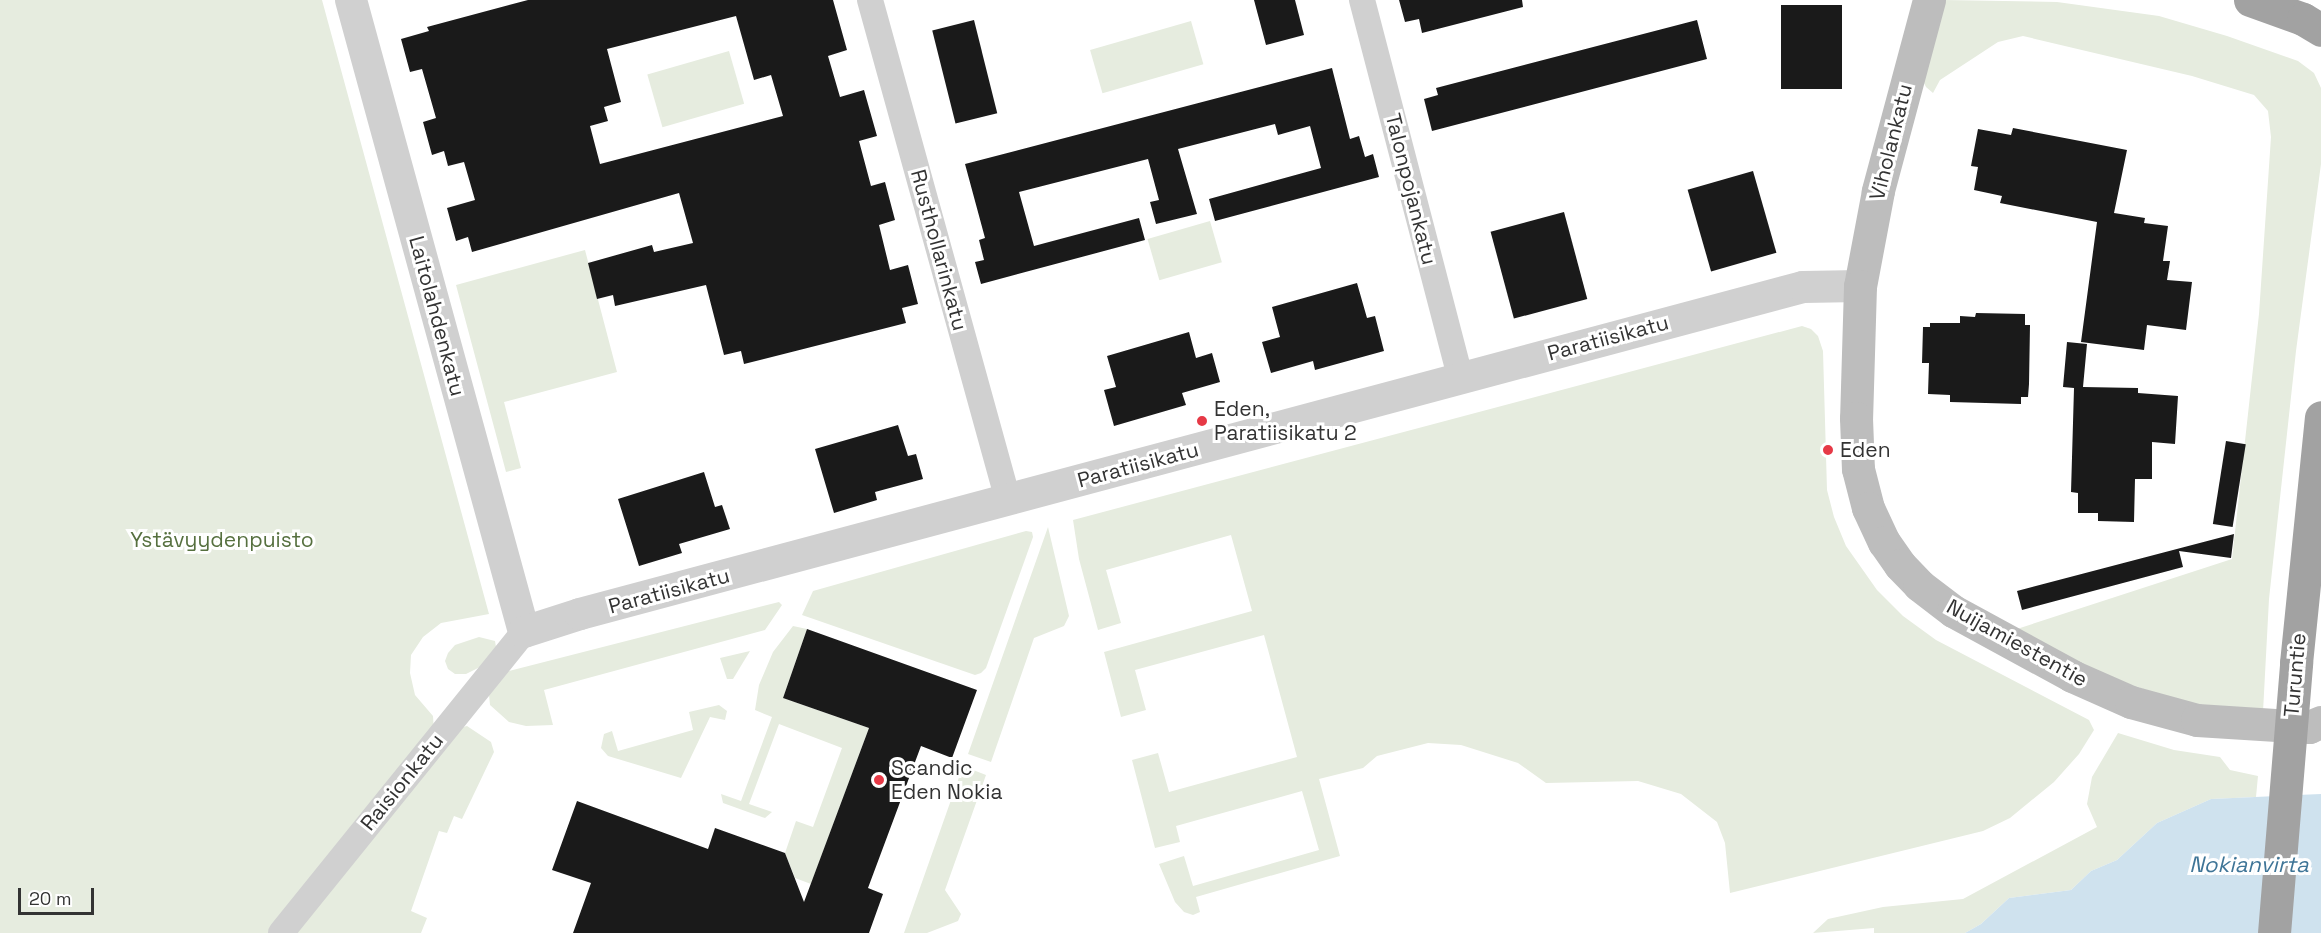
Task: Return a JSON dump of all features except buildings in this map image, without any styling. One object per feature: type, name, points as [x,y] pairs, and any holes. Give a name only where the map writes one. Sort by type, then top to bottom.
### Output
[{"type":"highway","points":[[2250,0],[2303,19],[2321,30]]},
{"type":"highway","name":"Turuntie","points":[[2274,933],[2296,663],[2321,417]]},
{"type":"main road","name":"Viholankatu","points":[[1860,286],[1878,191],[1929,0]]},
{"type":"main road","name":"Nuijamiestentie","points":[[1860,286],[1856,418],[1862,489],[1884,542],[1919,585],[1953,611],[2072,676],[2131,702],[2197,720],[2309,728],[2321,722]]},
{"type":"street","name":"Laitolahdenkatu","points":[[351,0],[524,632]]},
{"type":"street","name":"Rusthollarinkatu","points":[[870,0],[1008,500]]},
{"type":"street","name":"Talonpojankatu","points":[[1362,0],[1460,377]]},
{"type":"street","name":"Paratiisikatu","points":[[524,632],[580,614],[1803,287],[1860,286]]},
{"type":"street","name":"Raisionkatu","points":[[281,933],[524,632]]},
{"type":"green space","name":"Ystävyydenpuisto","points":[[0,0],[322,0],[489,614],[441,623],[423,637],[411,655],[410,673],[415,695],[433,716],[434,732],[270,933],[0,933]]},
{"type":"green space","points":[[1944,0],[2057,2],[2159,16],[2227,36],[2298,61],[2314,73],[2321,88],[2321,164],[2296,351],[2269,599],[2263,712],[2187,703],[2106,677],[2017,629],[2232,559],[2259,314],[2271,137],[2268,111],[2254,95],[2192,76],[2023,36],[1998,42],[1940,80],[1933,93],[1926,87],[1920,75]]},
{"type":"green space","points":[[1191,21],[1203,64],[1102,93],[1090,50]]},
{"type":"green space","points":[[729,51],[744,104],[662,127],[647,74]]},
{"type":"green space","points":[[1210,221],[1222,262],[1159,280],[1148,239]]},
{"type":"green space","points":[[585,250],[617,372],[504,402],[521,468],[506,472],[456,285]]},
{"type":"green space","points":[[1802,326],[1811,329],[1818,336],[1823,351],[1827,490],[1834,517],[1846,546],[1877,590],[1903,616],[1936,640],[2089,720],[2094,730],[2079,754],[2054,782],[2010,818],[1983,831],[1730,893],[1725,843],[1717,822],[1681,794],[1638,781],[1546,783],[1518,763],[1461,745],[1428,743],[1377,756],[1363,768],[1319,779],[1340,856],[1196,897],[1200,912],[1193,915],[1184,912],[1175,902],[1159,864],[1184,856],[1193,886],[1319,850],[1302,791],[1176,826],[1180,842],[1155,848],[1132,760],[1158,753],[1169,792],[1297,757],[1264,635],[1135,670],[1146,710],[1121,717],[1104,652],[1252,611],[1231,535],[1106,570],[1121,623],[1098,630],[1079,559],[1073,520]]},
{"type":"green space","points":[[1048,527],[1069,616],[1064,626],[1034,638],[991,762],[968,754]]},
{"type":"green space","points":[[1026,531],[1032,532],[1033,537],[986,668],[981,673],[975,675],[802,615],[813,591]]},
{"type":"green space","points":[[779,602],[782,605],[765,630],[544,690],[553,725],[526,726],[509,722],[490,705],[489,695],[505,672]]},
{"type":"green space","points":[[793,626],[807,629],[783,698],[869,728],[811,884],[795,878],[785,853],[796,821],[813,827],[842,748],[779,724],[749,804],[772,812],[765,818],[723,803],[721,794],[741,801],[772,717],[755,710],[759,685],[773,652]]},
{"type":"green space","points":[[479,637],[495,641],[496,647],[480,667],[466,674],[455,674],[448,669],[445,661],[455,645]]},
{"type":"green space","points":[[750,651],[733,679],[727,679],[720,658]]},
{"type":"green space","points":[[719,705],[727,711],[725,720],[710,717],[681,778],[608,756],[601,748],[604,734],[612,731],[618,751],[693,730],[689,712]]},
{"type":"green space","points":[[467,726],[491,742],[494,752],[462,819],[454,816],[447,833],[439,831],[411,911],[427,918],[421,933],[292,933],[459,728]]},
{"type":"green space","points":[[2118,733],[2174,750],[2220,757],[2230,770],[2258,776],[2256,797],[2211,799],[2157,823],[2117,860],[2091,871],[2071,890],[2009,898],[1981,924],[1965,933],[1874,933],[1874,928],[1813,933],[1828,919],[1883,907],[1963,899],[2097,827],[2087,804],[2092,777]]},
{"type":"green space","points":[[963,766],[986,775],[945,890],[961,914],[958,921],[927,933],[904,933]]},
{"type":"water","name":"Nokianvirta","points":[[2321,794],[2321,933],[1965,933],[1981,924],[2009,898],[2071,890],[2091,871],[2117,860],[2157,823],[2211,799]]},
{"type":"place","name":"Eden, Paratiisikatu 2","points":[[1202,421]]},
{"type":"place","name":"Eden","points":[[1828,450]]},
{"type":"place","name":"Scandic Eden Nokia","points":[[879,780]]}]
